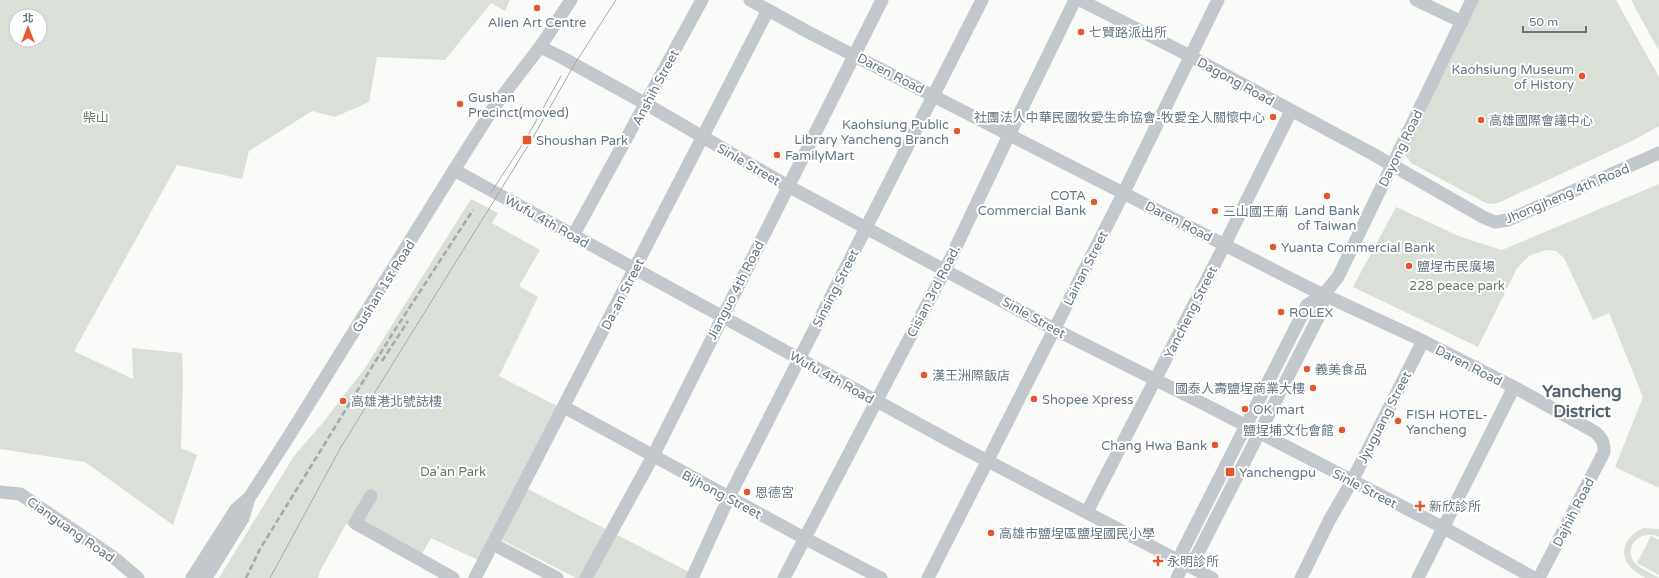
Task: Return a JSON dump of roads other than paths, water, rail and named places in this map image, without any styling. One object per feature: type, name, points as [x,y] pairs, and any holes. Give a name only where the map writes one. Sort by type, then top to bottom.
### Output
[{"type":"street","name":"Gushan 1st Road","points":[[206,578],[243,518],[249,498],[454,170],[494,107],[540,47],[570,0]]},
{"type":"street","name":"Anshih Street","points":[[573,236],[702,0]]},
{"type":"street","name":"Daren Road","points":[[750,0],[808,32],[1225,244],[1514,387],[1595,432],[1601,437],[1604,445]]},
{"type":"street","name":"Jianguo 4th Road","points":[[586,578],[653,456],[882,0]]},
{"type":"street","name":"Sinsing Street","points":[[692,578],[729,497],[982,0]]},
{"type":"street","name":"Cisian 3rd Road.","points":[[784,578],[806,539],[945,270],[1009,134],[1075,0]]},
{"type":"street","name":"Dagong Road","points":[[1080,0],[1190,56],[1371,153],[1392,166]]},
{"type":"street","name":"Lainan Street","points":[[928,578],[1124,192],[1218,0]]},
{"type":"street","points":[[1416,0],[1462,22]]},
{"type":"street","name":"Dayong Road","points":[[1177,578],[1184,563],[1182,552],[1305,308],[1307,305],[1324,294],[1338,277],[1472,0]]},
{"type":"street","name":"Da-an Street","points":[[475,578],[768,10]]},
{"type":"street","name":"Sinle Street","points":[[540,47],[646,104],[788,186],[1054,329],[1444,528],[1534,578]]},
{"type":"street","name":"Yancheng Street","points":[[1087,512],[1225,244],[1291,111]]},
{"type":"street","name":"Jhongjheng 4th Road","points":[[1392,166],[1483,217],[1495,222],[1508,220],[1659,153]]},
{"type":"street","name":"Wufu 4th Road","points":[[454,170],[634,270],[722,316],[876,401],[1212,578]]},
{"type":"street","name":"Dayong Road","points":[[1184,563],[1196,557],[1321,312],[1324,294]]},
{"type":"street","name":"Jyuguang Street","points":[[1301,578],[1330,519],[1352,481],[1423,341]]},
{"type":"street","points":[[1418,578],[1514,387]]},
{"type":"street","name":"Bijhong Street","points":[[564,407],[806,539],[881,578]]},
{"type":"street","name":"Dajhih Road","points":[[1540,578],[1604,452],[1604,445]]},
{"type":"street","name":"Cianguang Road","points":[[0,492],[20,494],[113,557],[138,578]]},
{"type":"street","points":[[370,496],[355,523],[453,578]]},
{"type":"street","points":[[192,578],[236,509],[249,498]]},
{"type":"street","points":[[493,544],[558,578]]},
{"type":"tram line","points":[[270,578],[341,447],[531,141],[574,65],[616,0]]},
{"type":"tram line","points":[[490,194],[526,139],[561,76]]},
{"type":"railway","points":[[246,578],[260,549],[391,336],[473,210]]},
{"type":"railway","points":[[382,361],[408,321]]},
{"type":"place","name":"Alien Art Centre","points":[[537,8]]},
{"type":"place","name":"七賢路派出所","points":[[1081,32]]},
{"type":"place","name":"Kaohsiung Museum of History","points":[[1582,76]]},
{"type":"place","name":"Gushan Precinct(moved)","points":[[460,104]]},
{"type":"place","name":"社團法人中華民國牧愛生命協會-牧愛全人關懷中心","points":[[1273,117]]},
{"type":"place","name":"高雄國際會議中心","points":[[1481,120]]},
{"type":"place","name":"Kaohsiung Public Library Yancheng Branch","points":[[957,131]]},
{"type":"place","name":"Shoushan Park","points":[[527,140]]},
{"type":"place","name":"FamilyMart","points":[[777,155]]},
{"type":"place","name":"Land Bank of Taiwan","points":[[1327,196]]},
{"type":"place","name":"COTA Commercial Bank","points":[[1094,202]]},
{"type":"place","name":"三山國王廟","points":[[1215,211]]},
{"type":"place","name":"Yuanta Commercial Bank","points":[[1273,247]]},
{"type":"place","name":"鹽埕市民廣場","points":[[1409,266]]},
{"type":"place","name":"ROLEX","points":[[1281,312]]},
{"type":"place","name":"義美食品","points":[[1307,369]]},
{"type":"place","name":"漢王洲際飯店","points":[[924,375]]},
{"type":"place","name":"國泰人壽鹽埕商業大樓","points":[[1313,388]]},
{"type":"place","name":"Shopee Xpress","points":[[1034,399]]},
{"type":"place","name":"高雄港北號誌樓","points":[[343,401]]},
{"type":"place","name":"OK mart","points":[[1245,409]]},
{"type":"place","name":"FISH HOTEL- Yancheng","points":[[1398,421]]},
{"type":"place","name":"鹽埕埔文化會館","points":[[1342,430]]},
{"type":"place","name":"Chang Hwa Bank","points":[[1215,445]]},
{"type":"place","name":"Yanchengpu","points":[[1230,472]]},
{"type":"place","name":"恩德宮","points":[[747,492]]},
{"type":"place","name":"新欣診所","points":[[1420,506]]},
{"type":"place","name":"高雄市鹽埕區鹽埕國民小學","points":[[991,533]]},
{"type":"place","name":"永明診所","points":[[1158,561]]},
{"type":"district","name":"Yancheng District","points":[[1582,401]]},
{"type":"park label","name":"柴山","points":[[96,117]]},
{"type":"park label","name":"228 peace park","points":[[1457,285]]},
{"type":"park label","name":"Da'an Park","points":[[453,471]]}]
